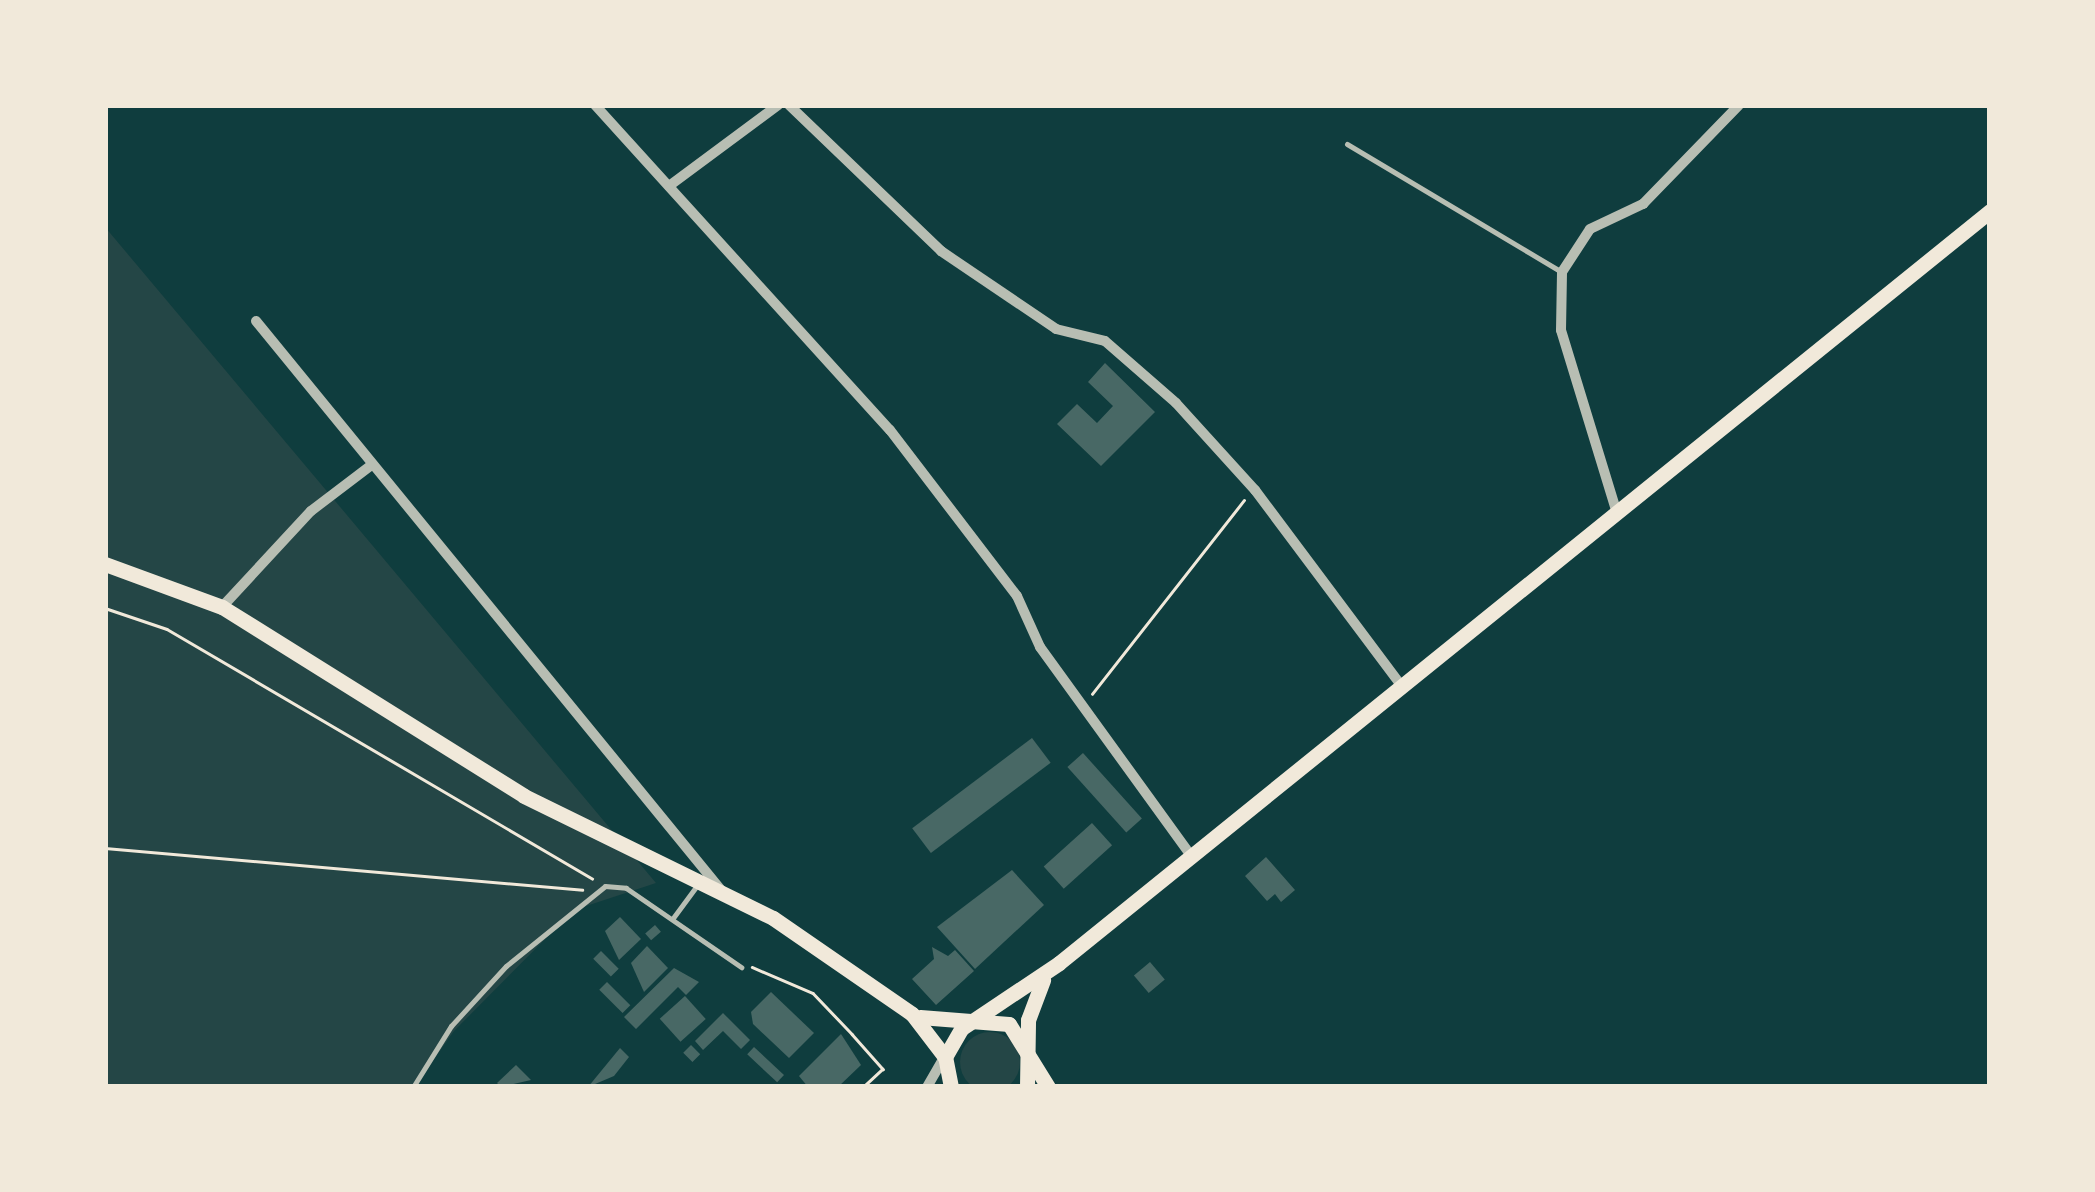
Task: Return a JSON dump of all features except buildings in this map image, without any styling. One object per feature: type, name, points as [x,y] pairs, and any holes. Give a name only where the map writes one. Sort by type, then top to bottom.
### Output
[{"type":"main road","points":[[945,1057],[953,1037],[1059,963],[1398,681],[1990,211]]},
{"type":"main road","points":[[105,564],[222,607],[524,796],[809,940],[912,1014],[946,1026],[981,1020],[1010,1024],[1033,1053],[1048,1087]]},
{"type":"main road","points":[[1027,1087],[1033,1053],[1031,1004],[1059,963]]},
{"type":"main road","points":[[912,1014],[945,1057],[950,1087]]},
{"type":"street","points":[[595,105],[890,430],[1017,596],[1082,707],[1190,854]]},
{"type":"street","points":[[669,186],[778,105]]},
{"type":"street","points":[[790,105],[941,251],[1056,329],[1105,341],[1128,358],[1255,490],[1398,681]]},
{"type":"street","points":[[1616,510],[1561,330],[1562,272],[1590,229],[1643,204],[1739,105]]},
{"type":"street","points":[[256,321],[370,466],[724,895]]},
{"type":"street","points":[[222,607],[310,511],[370,466]]},
{"type":"street","points":[[927,1087],[945,1057]]},
{"type":"lane","points":[[1346,144],[1562,272]]},
{"type":"lane","points":[[673,918],[698,884]]},
{"type":"lane","points":[[413,1087],[506,966],[605,886],[673,918],[741,967]]},
{"type":"path","points":[[1082,707],[1255,490]]},
{"type":"path","points":[[105,608],[167,629],[605,886]]},
{"type":"path","points":[[105,848],[596,891]]},
{"type":"path","points":[[741,967],[770,969],[813,993],[883,1068],[864,1087]]},
{"type":"shaded area","points":[[105,227],[656,883],[574,910],[454,1031],[414,1087],[105,1087]]},
{"type":"shaded area","points":[[990,1032],[1011,1041],[1020,1062],[1011,1083],[990,1092],[969,1083],[960,1062],[969,1041]]}]
